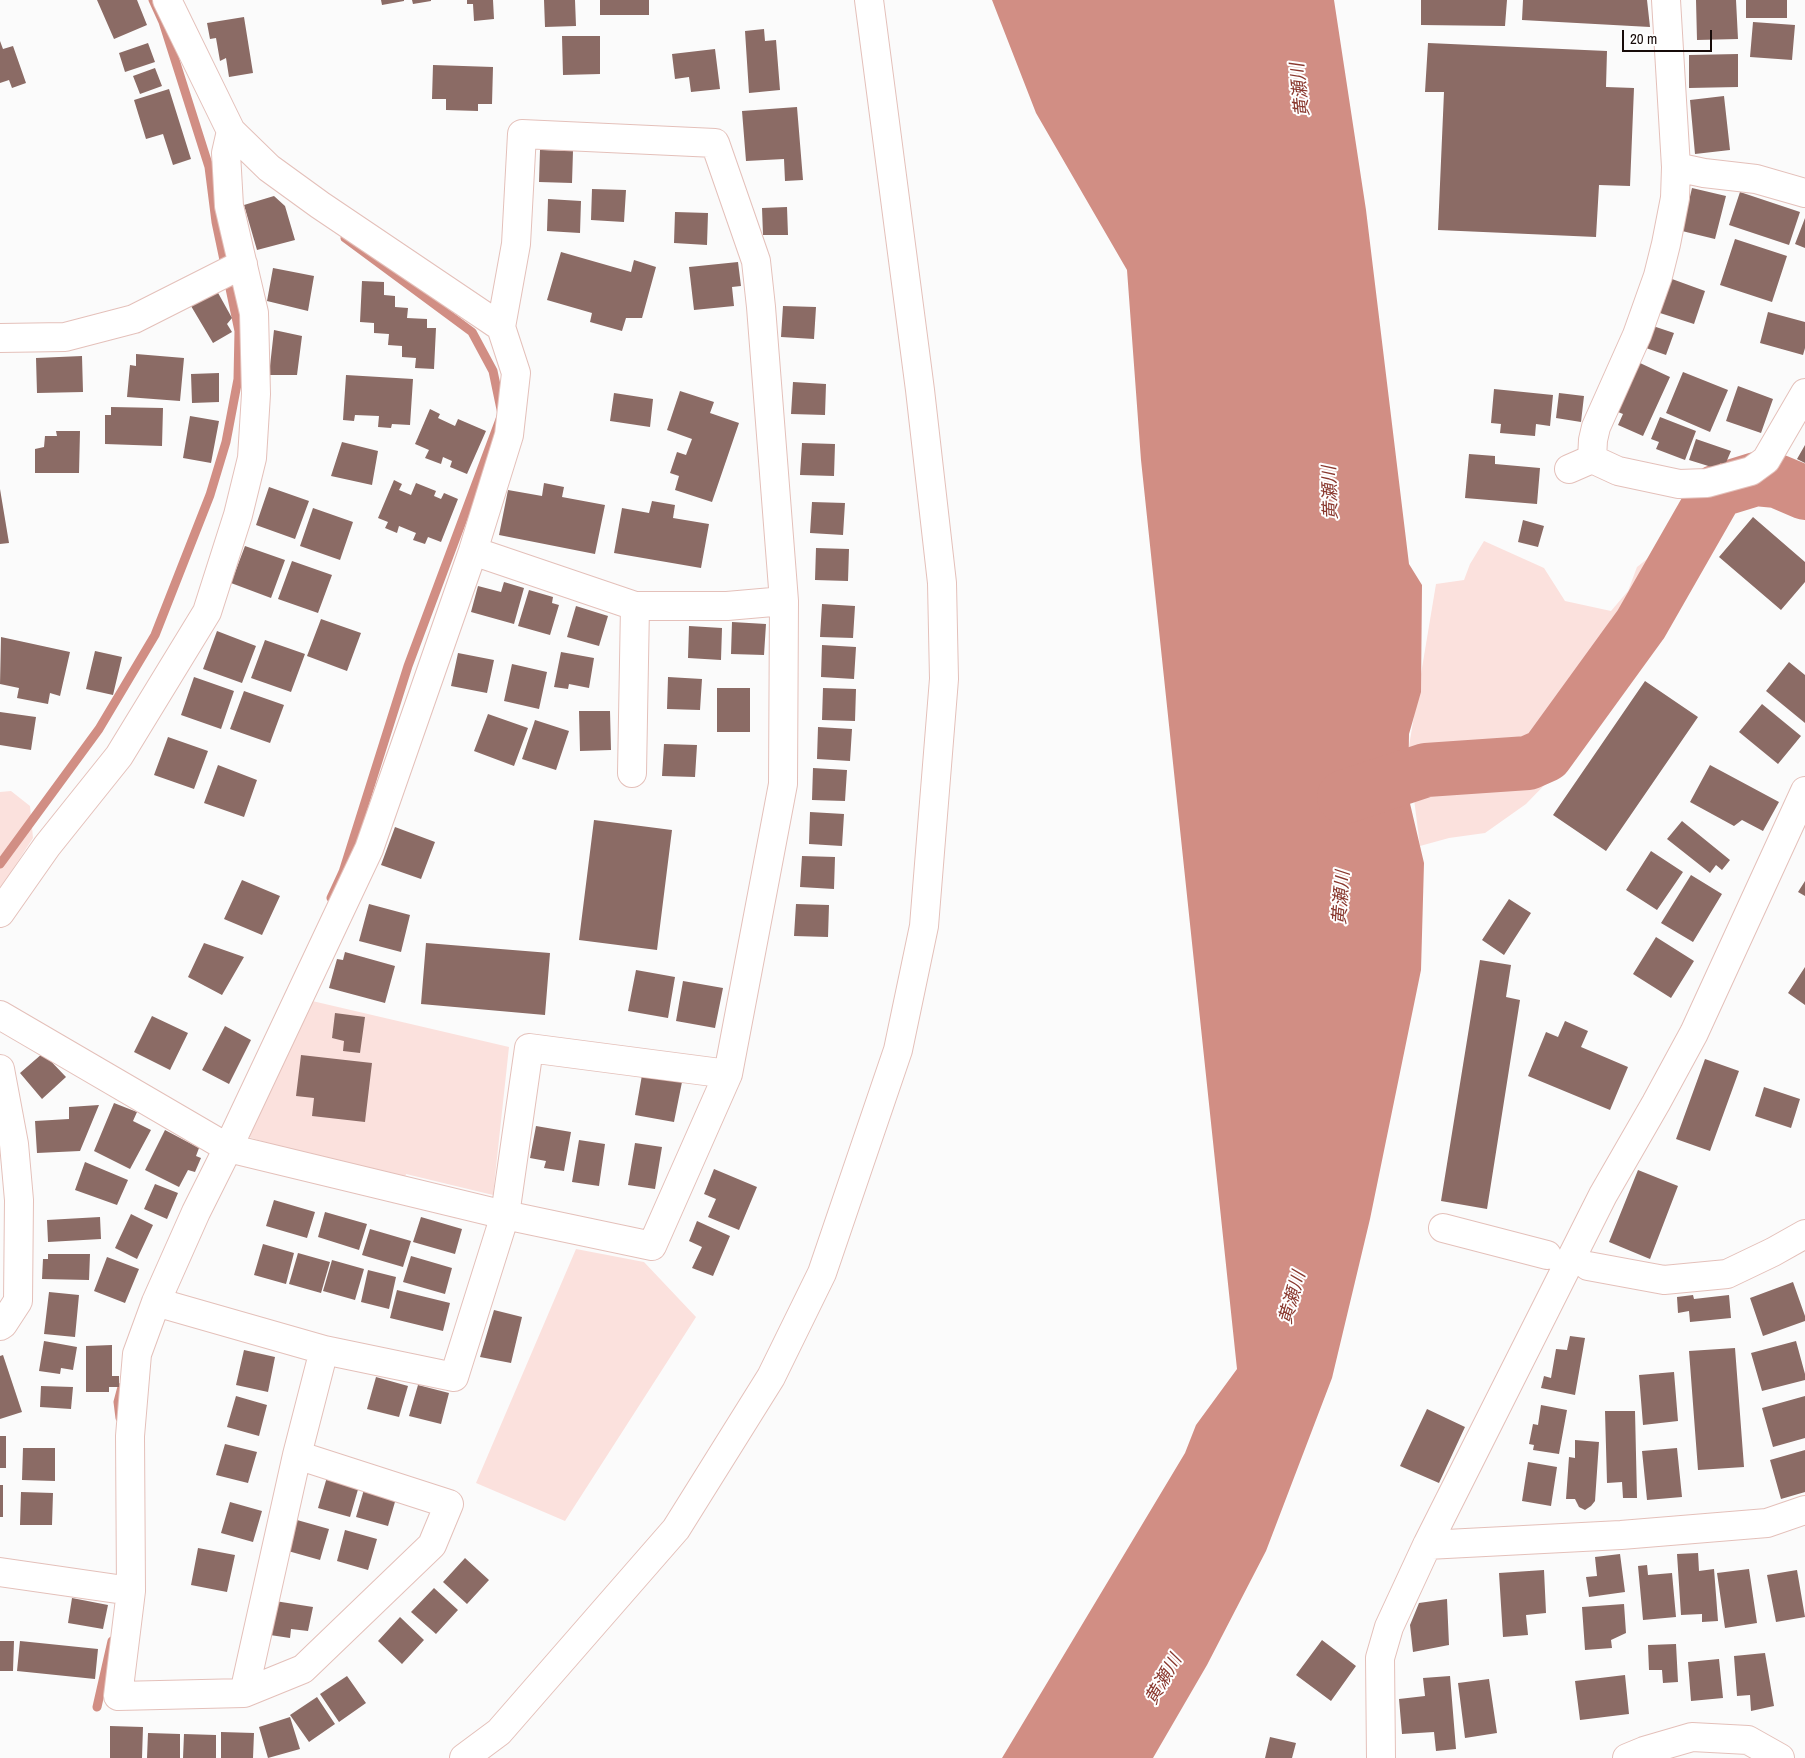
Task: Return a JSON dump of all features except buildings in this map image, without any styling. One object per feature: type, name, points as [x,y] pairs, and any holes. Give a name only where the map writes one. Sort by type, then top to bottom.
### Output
[{"type":"street","points":[[167,0],[231,131],[270,168],[320,206],[501,326]]},
{"type":"street","points":[[464,1758],[499,1732],[676,1529],[771,1377],[822,1272],[898,1050],[924,926],[944,679],[942,583],[920,390],[869,0]]},
{"type":"street","points":[[1666,0],[1676,168],[1675,198],[1658,276],[1637,335],[1581,464],[1679,484],[1707,483],[1751,471],[1766,460],[1805,393]]},
{"type":"street","points":[[0,913],[48,846],[119,756],[207,612],[238,515],[252,458],[256,394],[254,313],[229,206],[226,153],[231,131]]},
{"type":"street","points":[[0,1015],[228,1148],[505,1215],[652,1246],[728,1074],[783,784],[784,601],[762,317],[756,261],[715,143],[522,134],[516,244],[501,326],[516,373],[509,435],[473,550],[369,849],[228,1148],[196,1212],[156,1302],[137,1354],[130,1427],[131,1591],[118,1696],[244,1693],[303,1669],[432,1545],[449,1504],[297,1455]]},
{"type":"street","points":[[1676,168],[1756,179],[1805,193]]},
{"type":"street","points":[[0,338],[65,336],[134,319],[243,264]]},
{"type":"street","points":[[473,550],[636,606],[726,606],[784,601]]},
{"type":"street","points":[[632,773],[636,606]]},
{"type":"street","points":[[1388,1756],[1380,1658],[1389,1627],[1427,1545],[1603,1194],[1656,1104],[1694,1033],[1805,791]]},
{"type":"street","points":[[156,1302],[324,1350],[454,1377],[505,1215],[529,1048],[728,1074]]},
{"type":"street","points":[[0,1069],[14,1144],[19,1200],[18,1301],[0,1326]]},
{"type":"street","points":[[1442,1228],[1547,1255]]},
{"type":"street","points":[[1588,1266],[1664,1280],[1727,1274],[1805,1234]]},
{"type":"street","points":[[244,1693],[297,1455],[324,1350]]},
{"type":"street","points":[[1427,1545],[1622,1535],[1768,1523],[1805,1510]]},
{"type":"street","points":[[0,1572],[131,1591]]},
{"type":"street","points":[[1627,1758],[1692,1737],[1748,1740],[1780,1758]]},
{"type":"shaded area","points":[[1706,512],[1727,520],[1669,617],[1560,769],[1526,804],[1485,833],[1449,838],[1420,846],[1408,752],[1436,584],[1464,580],[1470,564],[1484,541],[1544,568],[1565,601],[1611,611],[1628,591],[1637,567]]},
{"type":"shaded area","points":[[11,791],[30,806],[33,838],[0,889],[0,792]]},
{"type":"shaded area","points":[[308,1000],[509,1047],[493,1195],[406,1174],[403,1185],[245,1136]]},
{"type":"shaded area","points":[[576,1249],[644,1262],[696,1317],[565,1521],[476,1483]]},
{"type":"water","name":"黄瀬川","points":[[992,0],[1334,0],[1366,210],[1409,564],[1422,585],[1421,692],[1409,734],[1408,795],[1424,863],[1421,970],[1370,1219],[1332,1378],[1266,1551],[1207,1665],[1153,1758],[1002,1758],[1185,1453],[1196,1425],[1237,1369],[1141,460],[1127,270],[1036,113]]},
{"type":"waterway","points":[[0,864],[99,729],[155,635],[210,495],[226,442],[238,379],[239,331],[216,222],[209,167],[163,22],[153,0]]},
{"type":"waterway","points":[[331,898],[343,872],[408,666],[502,414],[493,371],[472,332],[345,238]]},
{"type":"waterway","points":[[1344,797],[1426,770],[1528,763],[1546,755],[1641,624],[1717,491],[1756,479],[1777,481],[1805,493]]},
{"type":"waterway","points":[[120,1418],[118,1402],[122,1387]]},
{"type":"waterway","points":[[97,1707],[112,1641]]}]
